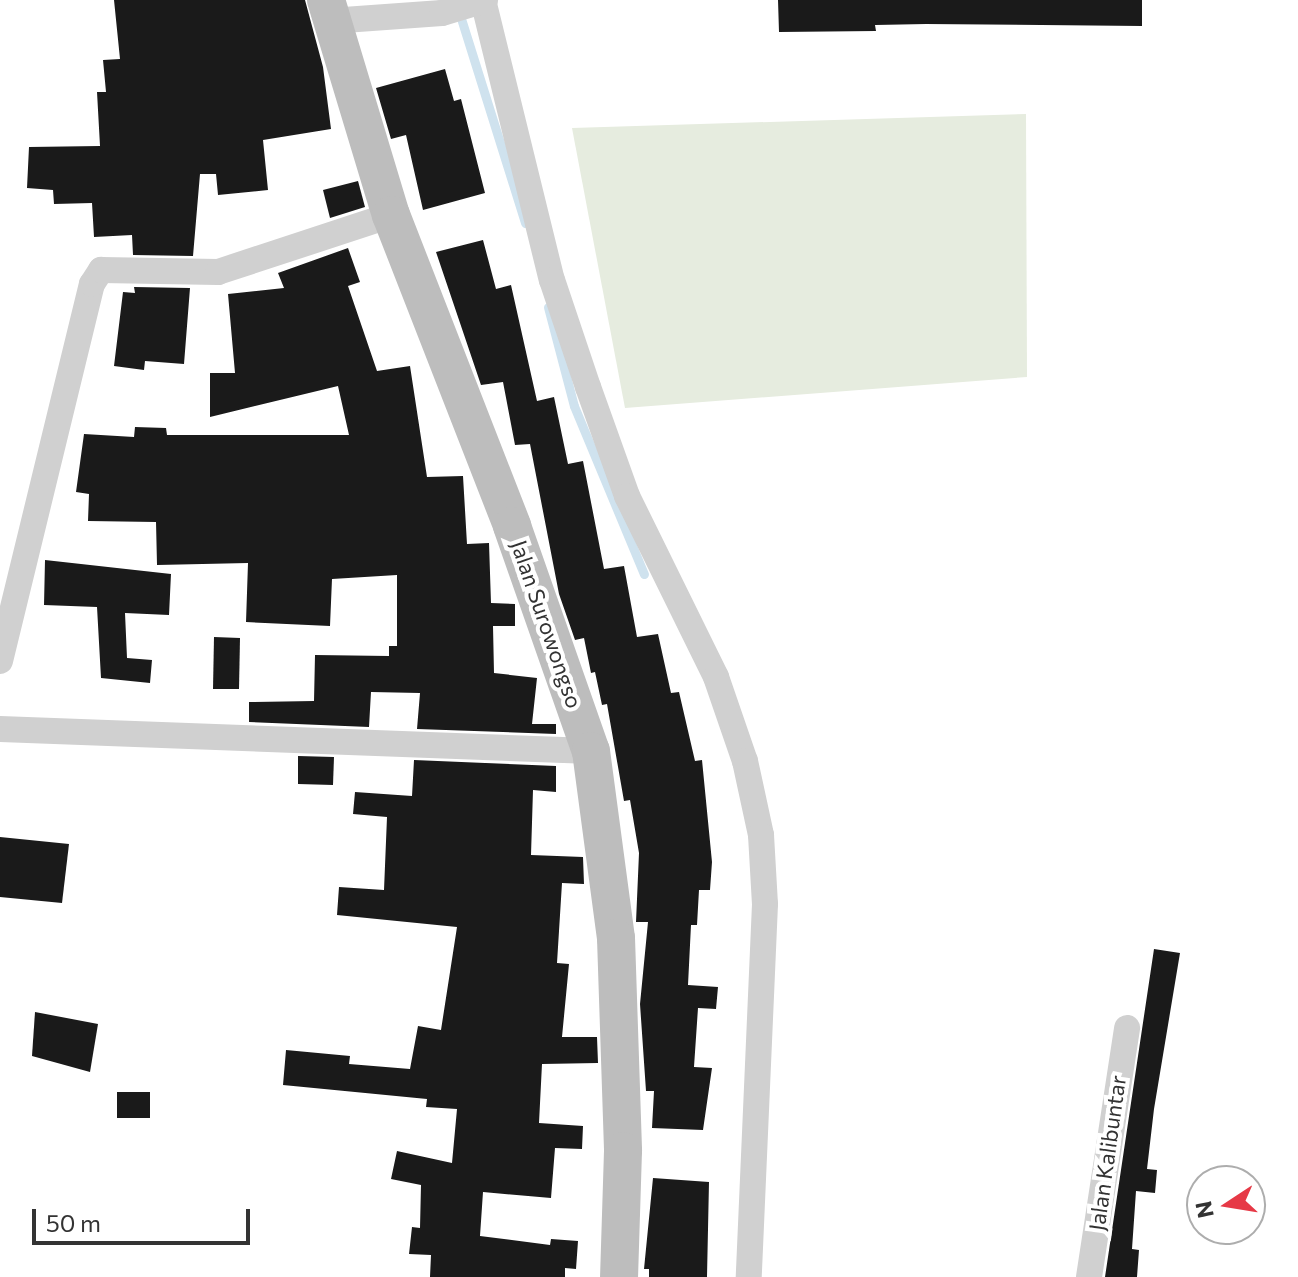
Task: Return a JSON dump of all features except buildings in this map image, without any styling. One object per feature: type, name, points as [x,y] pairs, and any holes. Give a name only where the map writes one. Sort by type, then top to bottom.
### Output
[{"type":"street","points":[[328,11],[442,13],[481,1],[552,280],[588,387],[627,496],[716,677],[745,761],[761,835],[765,904],[749,1277]]},
{"type":"street","name":"Jalan Surowongso","points":[[328,11],[391,215],[512,526],[591,751],[616,938],[623,1151],[619,1277]]},
{"type":"street","points":[[0,661],[92,284],[101,270],[218,272],[391,215]]},
{"type":"street","points":[[0,729],[591,751]]},
{"type":"street","name":"Jalan Kalibuntar","points":[[1089,1277],[1127,1028]]},
{"type":"shaded area","points":[[1026,114],[1027,377],[625,408],[572,128]]},
{"type":"waterway","points":[[459,12],[525,223]]},
{"type":"waterway","points":[[548,307],[574,406],[644,574]]}]
